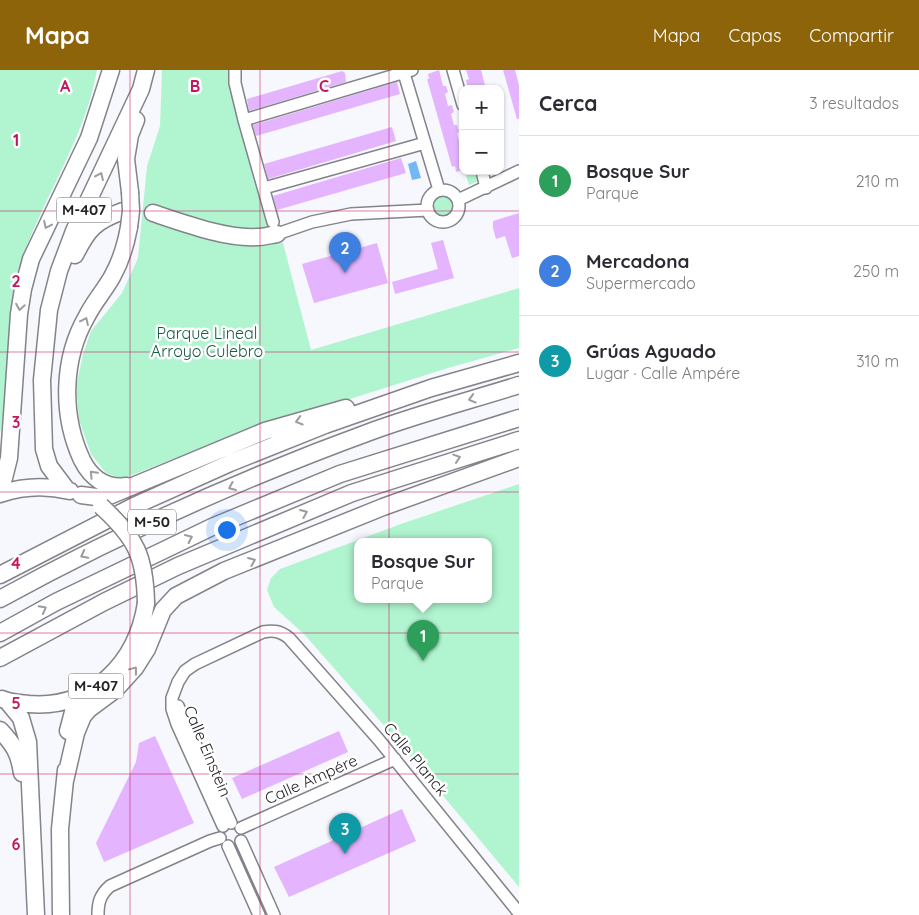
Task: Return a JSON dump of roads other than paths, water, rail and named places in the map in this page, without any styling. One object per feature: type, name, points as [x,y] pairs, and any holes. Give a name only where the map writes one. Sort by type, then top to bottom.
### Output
[{"type":"highway","name":"M-407","points":[[74,493],[49,466],[44,449],[42,380],[52,300],[74,231],[141,90],[146,70]]},
{"type":"highway","name":"M-407","points":[[0,485],[4,478],[9,458],[19,314],[23,289],[31,259],[89,138],[108,75]]},
{"type":"highway","points":[[137,485],[118,488],[111,487],[104,484],[89,471],[73,439],[67,407],[68,369],[77,340],[86,317],[112,278],[120,262],[129,227],[131,211],[126,159],[130,135],[140,108],[141,90]]},
{"type":"highway","points":[[47,338],[67,269],[86,233],[106,217],[123,211]]},
{"type":"highway","points":[[153,213],[198,228],[232,235],[256,237],[275,228]]},
{"type":"highway","points":[[0,575],[134,506],[230,463],[325,425],[411,397],[431,388],[519,363]]},
{"type":"highway","name":"M-50","points":[[0,600],[150,522],[309,455],[405,420],[519,385]]},
{"type":"highway","points":[[74,493],[104,498],[264,431],[416,389],[431,388]]},
{"type":"highway","points":[[0,458],[14,403]]},
{"type":"highway","name":"M-50","points":[[0,633],[56,602],[212,527],[340,474],[519,418]]},
{"type":"highway","points":[[0,658],[96,606],[178,566],[352,493],[519,440]]},
{"type":"highway","points":[[134,506],[208,479],[293,456],[309,455]]},
{"type":"highway","points":[[145,609],[161,597],[189,584],[383,507],[519,458]]},
{"type":"highway","points":[[178,566],[225,539],[383,461]]},
{"type":"highway","name":"M-407","points":[[0,494],[18,488],[43,486],[74,493],[101,506],[120,524],[132,540],[140,556],[146,578],[145,609],[134,645],[120,666],[95,687],[64,702],[40,705],[4,700]]},
{"type":"highway","points":[[65,781],[76,733],[83,716],[89,709],[116,689],[135,668],[147,649],[163,610],[176,596],[224,571]]},
{"type":"highway","name":"M-407","points":[[61,915],[60,829],[69,726],[75,704],[80,695]]},
{"type":"highway","name":"M-407","points":[[4,700],[21,718],[28,742],[36,915]]},
{"type":"highway","points":[[0,730],[15,748],[20,758],[32,817]]},
{"type":"street","points":[[235,70],[235,83],[244,120],[275,228],[351,214],[428,210]]},
{"type":"street","points":[[453,70],[459,91]]},
{"type":"street","points":[[244,120],[406,71],[439,190]]},
{"type":"street","points":[[264,188],[425,143]]},
{"type":"street","points":[[458,200],[519,171]]},
{"type":"street","points":[[483,175],[486,188]]},
{"type":"street","points":[[439,190],[452,193],[458,200],[458,210],[448,221],[438,220],[428,210],[427,205],[431,195],[439,190]]},
{"type":"street","name":"Calle Einstein","points":[[259,915],[178,706],[176,688],[182,676],[195,664],[263,632],[272,630],[281,632]]},
{"type":"street","name":"Calle Planck","points":[[281,632],[289,638],[395,759],[519,913]]},
{"type":"street","name":"Calle Ampére","points":[[98,915],[98,902],[103,892],[110,886],[395,759]]},
{"type":"street","points":[[228,832],[243,832],[241,841],[274,915]]},
{"type":"water","points":[[416,161],[421,178],[412,180],[408,164]]},
{"type":"tunnel","points":[[123,211],[135,209],[153,213]]},
{"type":"place","name":"Mercadona","points":[[345,273]]},
{"type":"place","name":"Bosque Sur","points":[[423,661]]},
{"type":"place","name":"Grúas Aguado","points":[[345,854]]},
{"type":"park label","name":"Parque Lineal Arroyo Culebro","points":[[207,342]]}]
